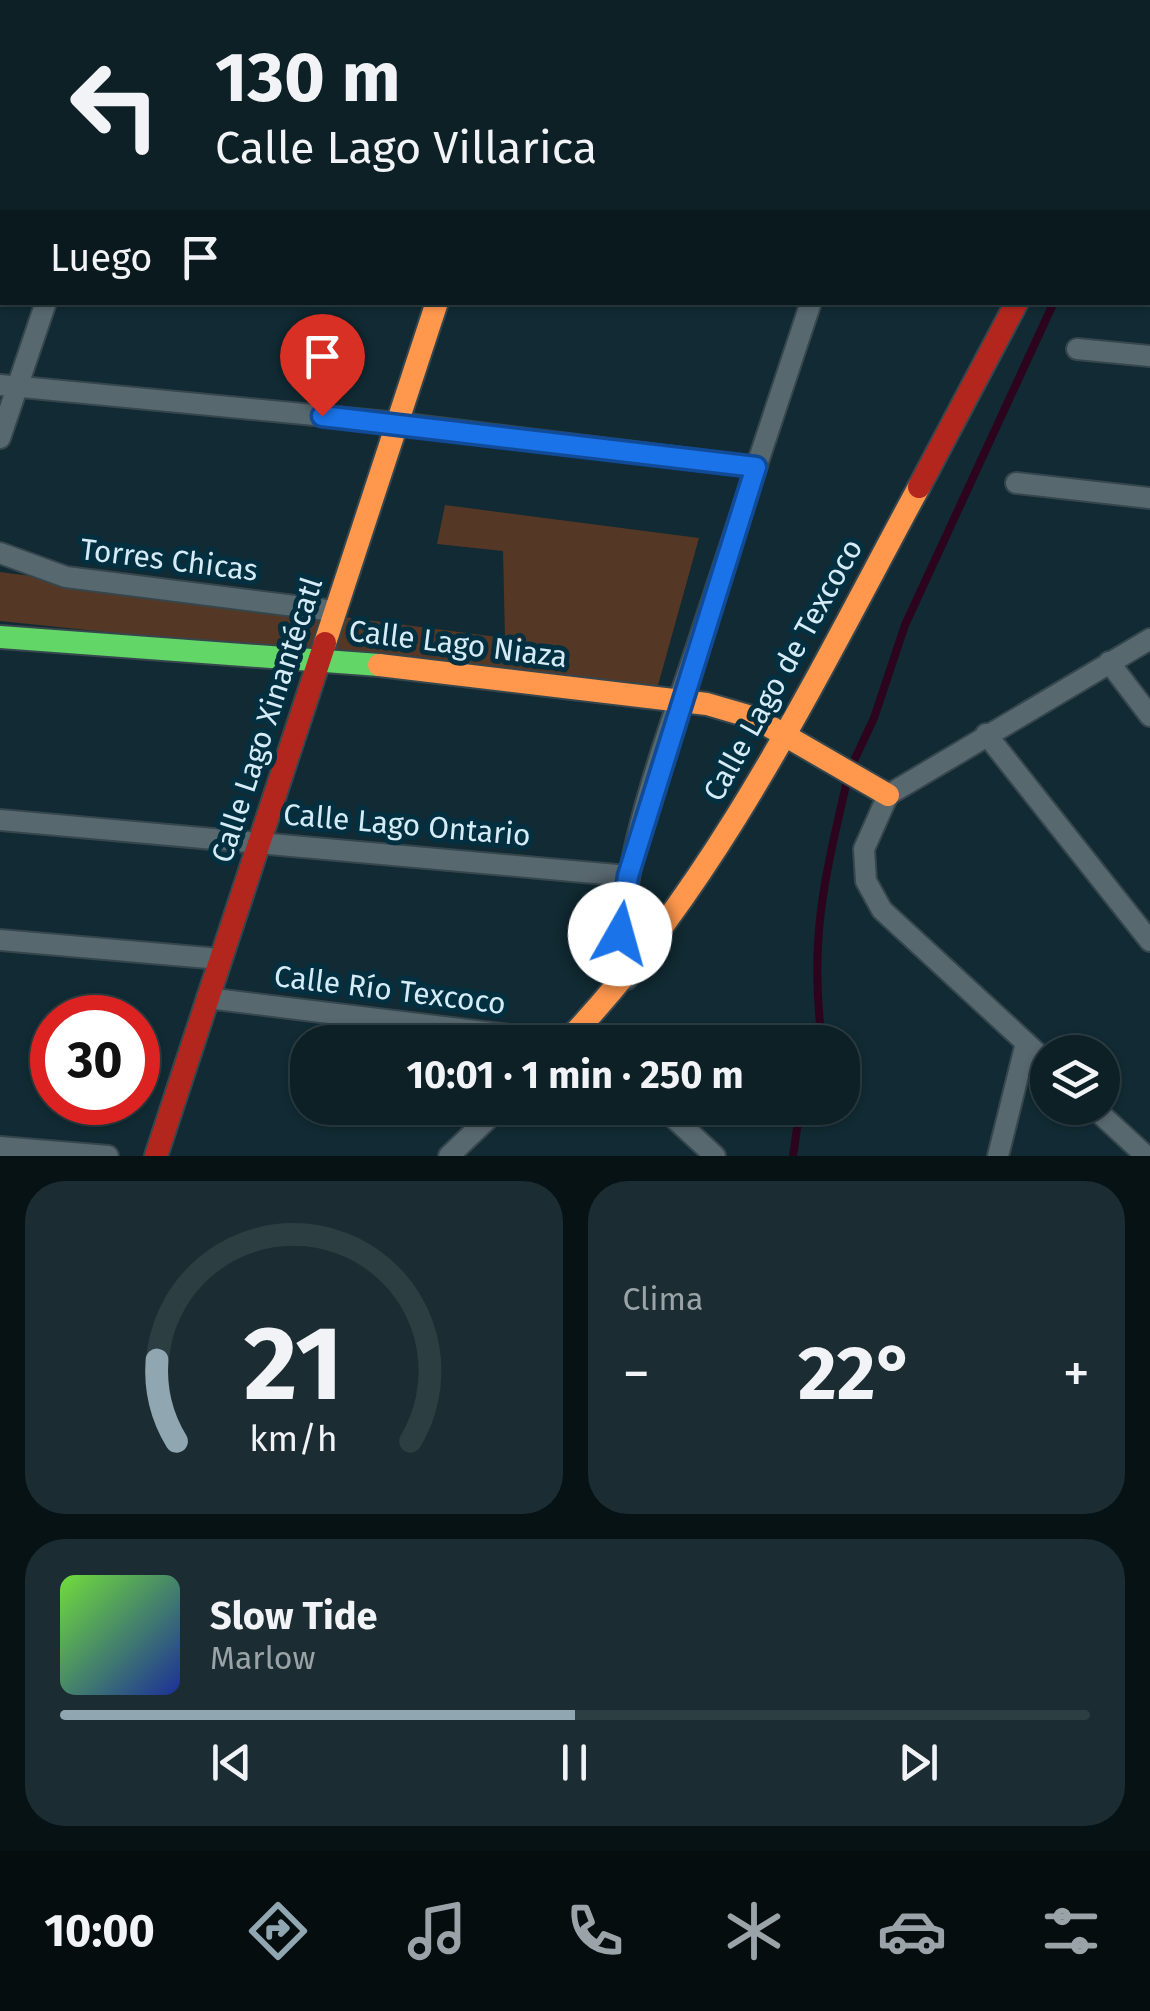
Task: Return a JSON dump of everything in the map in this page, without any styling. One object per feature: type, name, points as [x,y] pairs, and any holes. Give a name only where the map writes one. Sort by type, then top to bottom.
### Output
[{"type":"street","points":[[0,438],[9,386],[45,305]]},
{"type":"street","name":"Calle Lago Xinantécatl","points":[[156,1156],[436,305]]},
{"type":"street","points":[[627,980],[620,934],[628,876],[680,700],[810,305]]},
{"type":"street","name":"Calle Lago de Texcoco","points":[[589,1025],[627,980],[694,886],[782,735],[1015,305]]},
{"type":"street","points":[[1076,349],[1150,356]]},
{"type":"street","points":[[9,386],[398,423],[756,467]]},
{"type":"street","points":[[1016,483],[1150,498]]},
{"type":"street","name":"Torres Chicas","points":[[0,553],[66,577],[334,610]]},
{"type":"street","name":"Calle Lago Niaza","points":[[0,638],[317,658],[680,700],[731,710],[888,795]]},
{"type":"street","points":[[1030,1047],[872,896],[864,849],[888,795],[1150,639]]},
{"type":"street","points":[[1109,662],[1150,716]]},
{"type":"street","points":[[986,734],[1150,941]]},
{"type":"street","name":"Calle Lago Ontario","points":[[0,820],[628,876]]},
{"type":"street","points":[[0,940],[220,959]]},
{"type":"street","name":"Calle Río Texcoco","points":[[207,998],[451,1025]]},
{"type":"street","points":[[998,1156],[1026,1043]]},
{"type":"street","points":[[448,1156],[481,1125]]},
{"type":"street","points":[[681,1125],[715,1156]]},
{"type":"street","points":[[1112,1125],[1146,1156]]},
{"type":"street","points":[[0,1146],[108,1156]]},
{"type":"shaded area","points":[[445,505],[699,538],[657,689],[0,621],[0,572],[505,638],[503,551],[437,544]]},
{"type":"waterway","points":[[851,767],[874,718],[905,625],[1053,305]]},
{"type":"waterway","points":[[820,1025],[817,972],[821,910],[847,781]]},
{"type":"waterway","points":[[793,1156],[798,1125]]},
{"type":"traffic: fast","points":[[0,637],[379,665]]},
{"type":"traffic: slow","points":[[325,643],[436,305]]},
{"type":"traffic: slow","points":[[581,1025],[671,915],[717,847],[802,705],[919,487]]},
{"type":"traffic: slow","points":[[379,665],[707,704],[755,718],[888,795]]},
{"type":"traffic: jam","points":[[919,487],[1015,305]]},
{"type":"traffic: jam","points":[[156,1156],[325,643]]},
{"type":"route","points":[[322,416],[756,467],[628,876],[620,934]]}]
